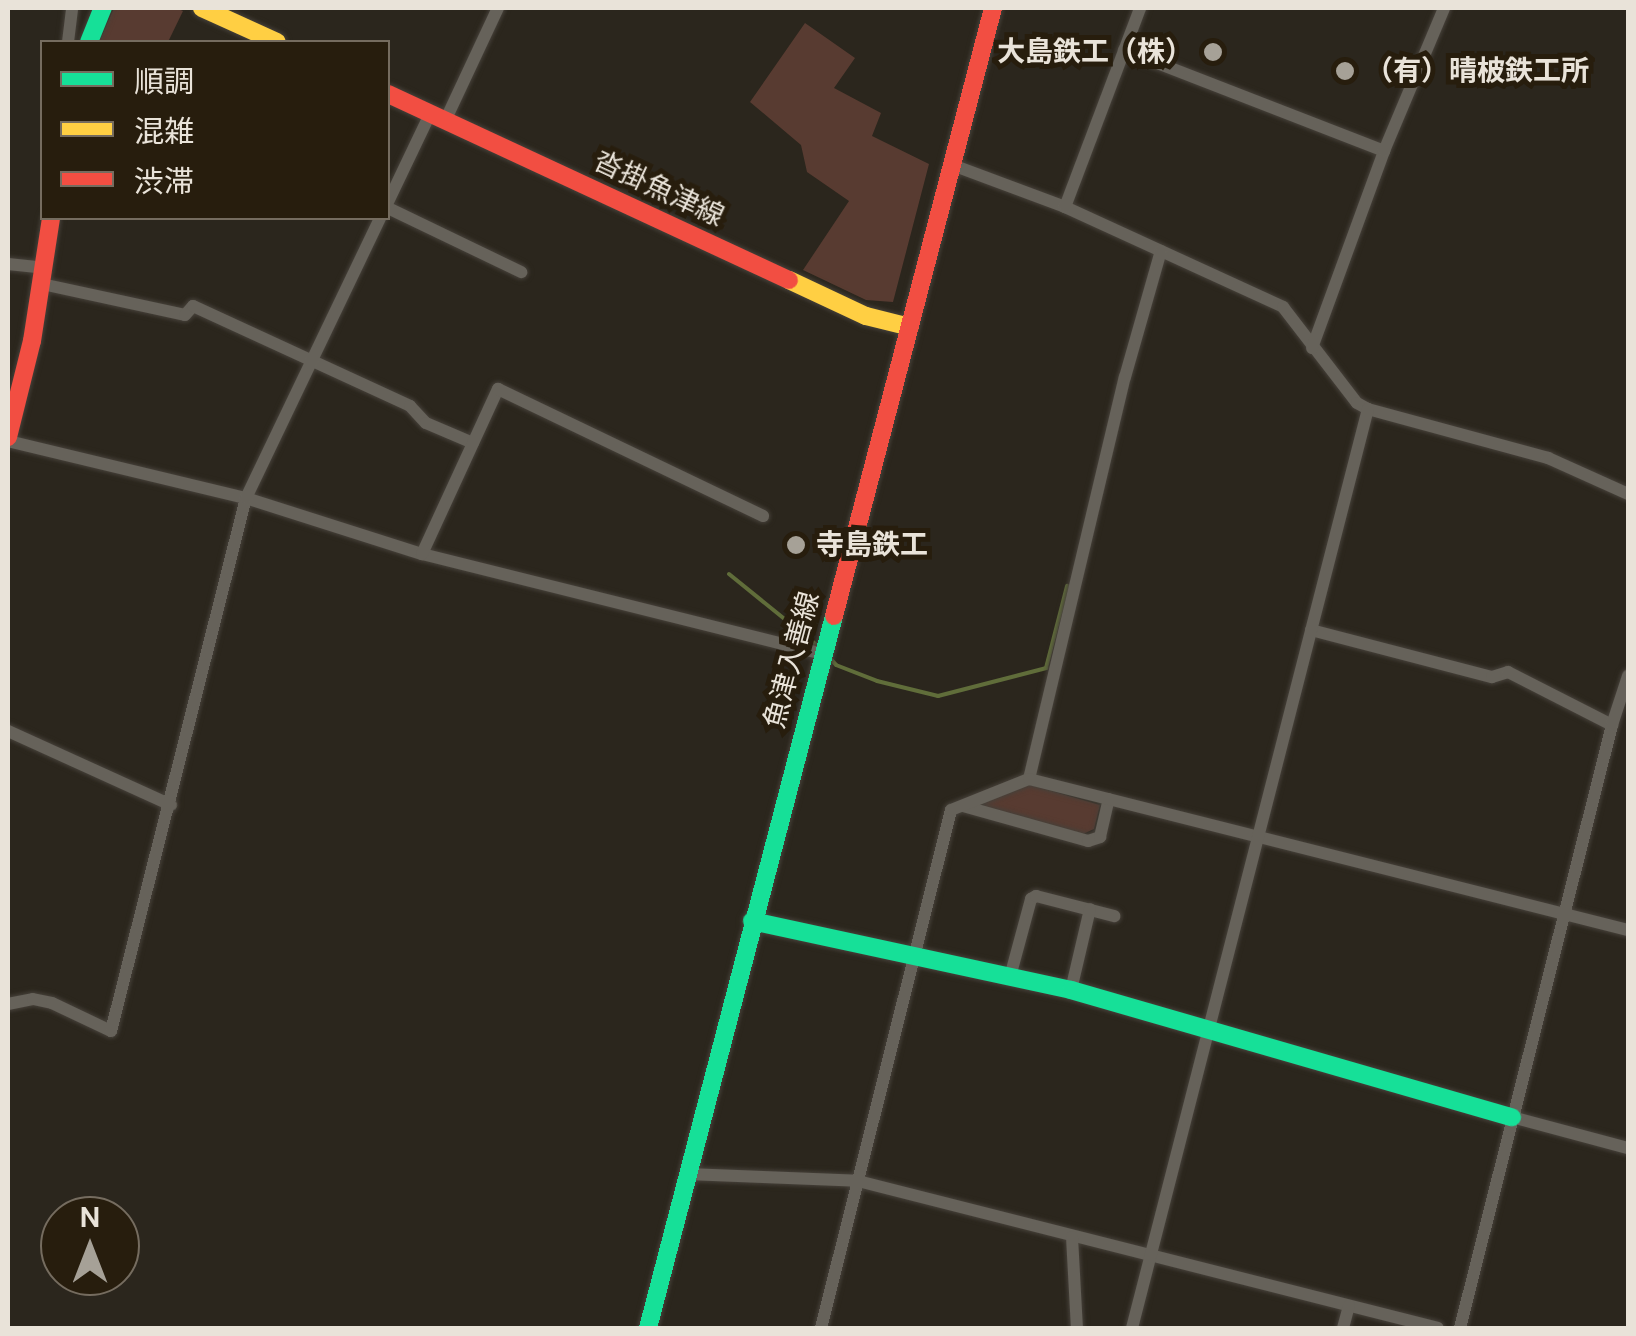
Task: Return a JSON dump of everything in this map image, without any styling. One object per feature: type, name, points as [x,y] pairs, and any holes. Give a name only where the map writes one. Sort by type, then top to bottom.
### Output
[{"type":"main road","points":[[90,40],[103,8]]},
{"type":"main road","points":[[202,8],[273,40]]},
{"type":"main road","name":"魚津入善線","points":[[648,1328],[993,8]]},
{"type":"main road","name":"沓掛魚津線","points":[[390,95],[866,316],[910,327]]},
{"type":"main road","points":[[8,430],[43,276],[51,220]]},
{"type":"main road","points":[[752,921],[1071,990],[1512,1117]]},
{"type":"street","points":[[68,40],[72,8]]},
{"type":"street","points":[[390,201],[498,8]]},
{"type":"street","points":[[1065,207],[1140,8]]},
{"type":"street","points":[[1312,348],[1384,151],[1444,8]]},
{"type":"street","points":[[1124,50],[1384,151]]},
{"type":"street","points":[[954,166],[1065,207],[1283,307],[1312,348],[1357,402],[1368,409],[1548,458],[1628,494]]},
{"type":"street","points":[[390,206],[520,272]]},
{"type":"street","points":[[8,1004],[33,998],[112,1031],[246,498],[314,364],[379,220]]},
{"type":"street","points":[[1029,778],[1125,377],[1161,251]]},
{"type":"street","points":[[8,264],[185,314],[194,306],[410,406],[426,423],[473,443]]},
{"type":"street","points":[[422,554],[498,389],[762,516]]},
{"type":"street","points":[[1132,1328],[1368,409]]},
{"type":"street","points":[[8,430],[246,498],[422,554],[822,654]]},
{"type":"street","points":[[1311,630],[1492,677],[1508,672],[1612,725]]},
{"type":"street","points":[[1460,1328],[1612,725],[1628,676]]},
{"type":"street","points":[[8,731],[171,805]]},
{"type":"street","points":[[820,1328],[952,810],[1029,778],[1628,930]]},
{"type":"street","points":[[963,806],[1088,842],[1100,837],[1110,799]]},
{"type":"street","points":[[1010,977],[1031,899],[1036,896],[1114,916]]},
{"type":"street","points":[[1071,990],[1090,910]]},
{"type":"street","points":[[1512,1117],[1628,1148]]},
{"type":"street","points":[[687,1174],[858,1181],[1438,1328]]},
{"type":"street","points":[[1072,1237],[1077,1328]]},
{"type":"street","points":[[1343,1328],[1349,1306]]},
{"type":"shaded area","points":[[114,8],[183,11],[169,40],[100,40]]},
{"type":"shaded area","points":[[805,23],[855,58],[834,88],[881,113],[872,136],[929,164],[893,302],[866,300],[803,270],[849,201],[807,172],[801,145],[750,102]]},
{"type":"shaded area","points":[[1027,784],[1100,805],[1094,829],[1083,834],[984,807],[984,802]]},
{"type":"waterway","points":[[729,574],[818,646]]},
{"type":"waterway","points":[[828,656],[836,665],[877,681],[938,696],[1046,668],[1067,586]]},
{"type":"traffic: fast","points":[[90,40],[103,8]]},
{"type":"traffic: fast","points":[[648,1328],[834,616]]},
{"type":"traffic: fast","points":[[752,921],[1071,990],[1512,1117]]},
{"type":"traffic: slow","points":[[202,8],[273,40]]},
{"type":"traffic: slow","points":[[789,280],[866,316],[910,327]]},
{"type":"traffic: jam","points":[[834,616],[993,8]]},
{"type":"traffic: jam","points":[[390,95],[789,280]]},
{"type":"traffic: jam","points":[[8,437],[32,341],[51,220]]},
{"type":"place","name":"大島鉄工（株）","points":[[1213,52]]},
{"type":"place","name":"（有）晴柀鉄工所","points":[[1345,71]]},
{"type":"place","name":"寺島鉄工","points":[[796,545]]}]
